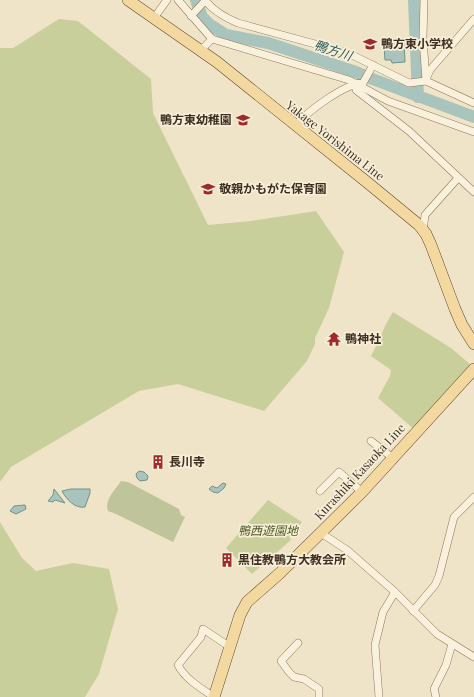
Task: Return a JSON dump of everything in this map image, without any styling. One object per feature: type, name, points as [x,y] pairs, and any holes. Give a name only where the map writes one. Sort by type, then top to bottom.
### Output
[{"type":"main road","name":"Yakage Yorishima Line","points":[[128,0],[217,62],[408,216],[423,231],[431,245],[455,309],[462,325],[474,344]]},
{"type":"main road","name":"Kurashiki Kasaoka Line","points":[[214,697],[240,615],[247,602],[321,533],[362,492],[474,369]]},
{"type":"street","points":[[154,18],[167,0]]},
{"type":"street","points":[[178,0],[212,39],[360,83],[388,101],[474,132]]},
{"type":"street","points":[[424,0],[426,81]]},
{"type":"street","points":[[191,16],[205,2],[238,24],[348,53],[409,83],[426,81],[474,103]]},
{"type":"street","points":[[426,81],[430,70],[474,19]]},
{"type":"street","points":[[200,51],[212,39]]},
{"type":"street","points":[[372,66],[356,90],[409,131],[474,192]]},
{"type":"street","points":[[295,126],[317,106],[346,87],[360,83]]},
{"type":"street","points":[[423,231],[425,215],[458,178]]},
{"type":"street","points":[[371,441],[393,458]]},
{"type":"street","points":[[320,491],[339,472],[362,492]]},
{"type":"street","points":[[413,611],[435,585],[439,576],[454,517],[474,497]]},
{"type":"street","points":[[321,533],[347,550],[395,592],[437,634],[474,657]]},
{"type":"street","points":[[379,697],[375,645],[383,612],[395,592]]},
{"type":"street","points":[[214,697],[196,686],[178,665],[201,637],[203,629],[230,647]]},
{"type":"street","points":[[298,643],[281,661],[294,677],[304,679],[318,689],[319,697]]},
{"type":"street","points":[[436,697],[434,689],[446,665],[452,644]]},
{"type":"green space","points":[[59,19],[78,21],[151,79],[153,113],[208,225],[251,221],[316,211],[344,252],[329,308],[315,338],[315,344],[307,361],[264,411],[178,384],[139,391],[11,467],[0,482],[0,48],[13,48]]},
{"type":"green space","points":[[393,312],[451,348],[471,365],[415,430],[378,398],[390,376],[391,370],[371,356]]},
{"type":"green space","points":[[121,481],[128,482],[179,509],[181,515],[185,517],[173,542],[108,511],[107,507],[109,499]]},
{"type":"green space","name":"鴨西遊園地","points":[[268,500],[302,522],[289,536],[291,540],[252,574],[226,548]]},
{"type":"green space","points":[[0,522],[22,558],[36,571],[73,563],[109,569],[118,609],[99,674],[85,697],[0,697]]},
{"type":"water","points":[[392,39],[404,39],[405,62],[392,63],[391,60],[385,60],[384,46],[392,46]]},
{"type":"water","points":[[139,471],[144,472],[148,476],[147,480],[140,481],[137,478],[136,474]]},
{"type":"water","points":[[223,483],[226,484],[218,493],[209,489],[212,486],[217,488]]},
{"type":"water","points":[[54,489],[65,503],[55,500],[53,502],[48,501],[53,495]]},
{"type":"water","points":[[71,489],[90,489],[85,507],[71,503],[62,491]]},
{"type":"water","points":[[25,505],[26,509],[16,514],[10,511],[14,506]]},
{"type":"waterway","name":"鴨方川","points":[[196,0],[202,17],[209,24],[226,35],[268,43],[356,72],[474,117]]},
{"type":"waterway","points":[[414,0],[418,97]]},
{"type":"place","name":"鴨方東小学校","points":[[370,44]]},
{"type":"place","name":"鴨方東幼稚園","points":[[243,120]]},
{"type":"place","name":"敬親かもがた保育園","points":[[208,189]]},
{"type":"place","name":"鴨神社","points":[[334,339]]},
{"type":"place","name":"長川寺","points":[[158,462]]},
{"type":"place","name":"黒住教鴨方大教会所","points":[[227,560]]}]
